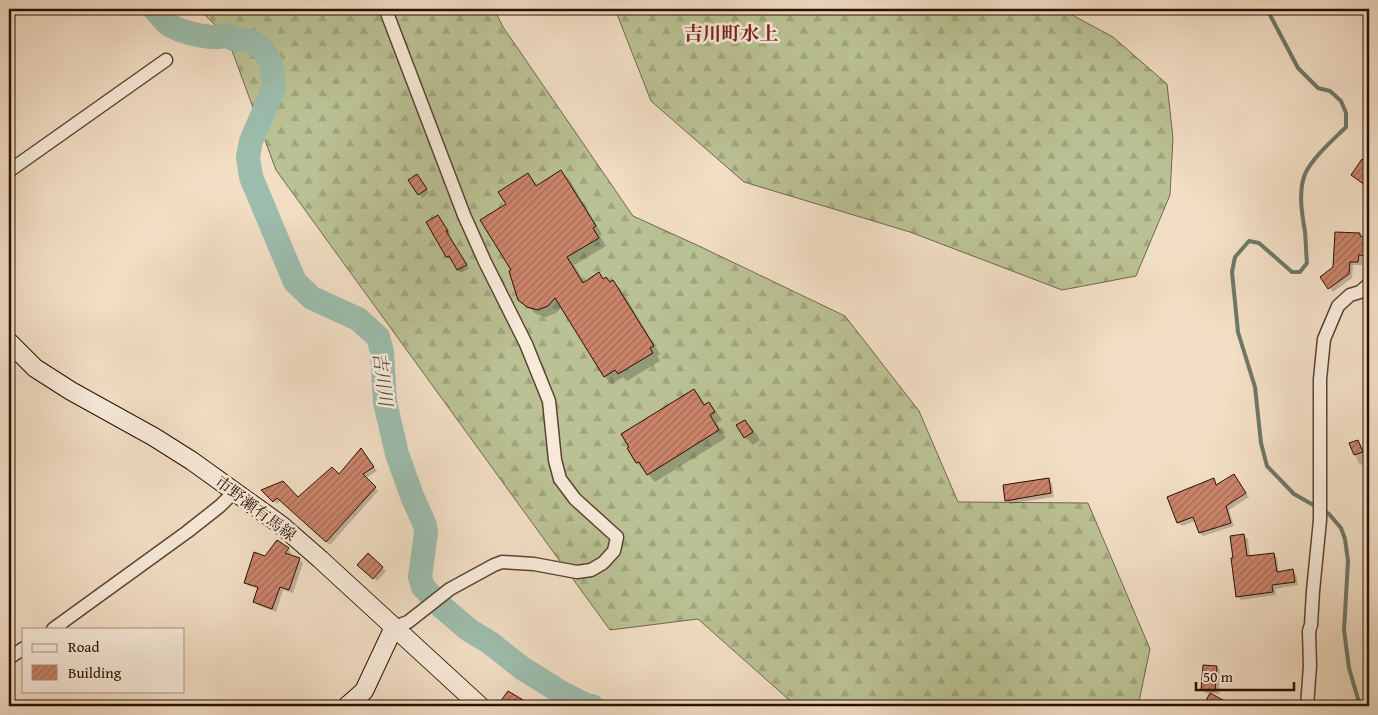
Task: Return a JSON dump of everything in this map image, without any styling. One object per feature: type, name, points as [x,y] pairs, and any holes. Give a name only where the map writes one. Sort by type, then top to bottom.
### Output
[{"type":"main road","name":"市野瀬有馬線","points":[[9,342],[35,368],[192,461],[281,525],[401,625],[480,706]]},
{"type":"main road","points":[[347,706],[364,692],[401,625]]},
{"type":"street","points":[[387,13],[464,216],[526,344],[549,400],[555,460],[560,479],[575,499],[617,537],[614,551],[603,563],[591,570],[577,572],[534,564],[502,562],[494,564],[450,589],[401,625]]},
{"type":"street","points":[[9,171],[166,60]]},
{"type":"street","points":[[1307,706],[1310,666],[1309,631],[1320,520],[1320,379],[1324,339],[1338,306],[1369,284]]},
{"type":"street","points":[[54,628],[187,532],[220,506],[235,491]]},
{"type":"street","points":[[9,658],[22,649]]},
{"type":"green space","points":[[199,9],[494,9],[503,27],[633,216],[845,316],[919,411],[958,502],[1088,503],[1150,649],[1138,706],[796,706],[698,619],[610,630],[276,170],[227,37]]},
{"type":"green space","points":[[615,9],[1061,9],[1113,37],[1167,84],[1173,138],[1170,195],[1136,276],[1062,290],[910,232],[744,182],[651,101]]},
{"type":"building","points":[[1362,159],[1369,164],[1369,188],[1351,175]]},
{"type":"building","points":[[561,170],[596,226],[593,228],[599,238],[567,257],[583,283],[599,272],[603,279],[606,277],[610,282],[613,280],[654,346],[650,348],[653,353],[618,374],[615,370],[604,377],[555,298],[548,306],[538,310],[527,307],[518,300],[509,271],[511,270],[480,220],[506,204],[498,192],[528,173],[536,186]]},
{"type":"building","points":[[417,174],[427,189],[418,195],[408,180]]},
{"type":"building","points":[[438,215],[467,265],[457,270],[449,256],[446,257],[426,222]]},
{"type":"building","points":[[1335,232],[1360,233],[1360,236],[1369,237],[1369,256],[1359,255],[1358,262],[1350,262],[1349,274],[1328,289],[1320,277],[1333,267]]},
{"type":"building","points":[[694,389],[704,405],[709,402],[715,412],[710,415],[719,430],[647,475],[639,462],[636,463],[621,434]]},
{"type":"building","points":[[745,420],[753,432],[744,438],[736,425]]},
{"type":"building","points":[[1358,440],[1363,452],[1354,455],[1349,443]]},
{"type":"building","points":[[361,448],[374,467],[363,474],[376,487],[326,542],[277,498],[273,502],[261,490],[283,481],[298,497],[332,467],[339,474]]},
{"type":"building","points":[[1234,474],[1246,493],[1226,506],[1231,523],[1199,533],[1193,517],[1177,523],[1167,497],[1214,478],[1216,485]]},
{"type":"building","points":[[1049,478],[1051,493],[1005,501],[1003,485]]},
{"type":"building","points":[[1244,534],[1247,556],[1274,553],[1277,572],[1293,569],[1295,582],[1272,585],[1273,592],[1236,597],[1230,536]]},
{"type":"building","points":[[277,540],[289,548],[285,553],[300,558],[289,590],[280,587],[272,609],[253,602],[258,587],[244,583],[254,552],[265,556]]},
{"type":"building","points":[[368,553],[383,567],[373,579],[357,565]]},
{"type":"building","points":[[1203,665],[1217,666],[1215,691],[1201,690]]},
{"type":"building","points":[[508,691],[533,706],[506,706],[500,702]]},
{"type":"building","points":[[1210,693],[1234,706],[1203,706]]},
{"type":"waterway","name":"吉川川","points":[[154,9],[168,24],[180,30],[214,37],[227,35],[233,39],[250,41],[263,49],[271,63],[274,88],[251,141],[248,157],[251,177],[295,282],[312,298],[358,319],[378,337],[382,352],[385,402],[397,454],[425,525],[426,533],[420,577],[423,587],[442,607],[469,630],[489,642],[522,668],[562,693],[592,706]]},
{"type":"waterway","points":[[1266,9],[1298,68],[1318,88],[1330,91],[1341,101],[1346,113],[1346,127],[1318,155],[1305,174],[1301,203],[1307,263],[1300,272],[1292,272],[1259,243],[1249,241],[1235,257],[1232,272],[1238,332],[1255,387],[1261,443],[1267,466],[1294,494],[1329,514],[1341,528],[1345,539],[1348,561],[1344,630],[1349,668],[1360,706]]},
{"type":"district","name":"吉川町水上","points":[[731,33]]}]
